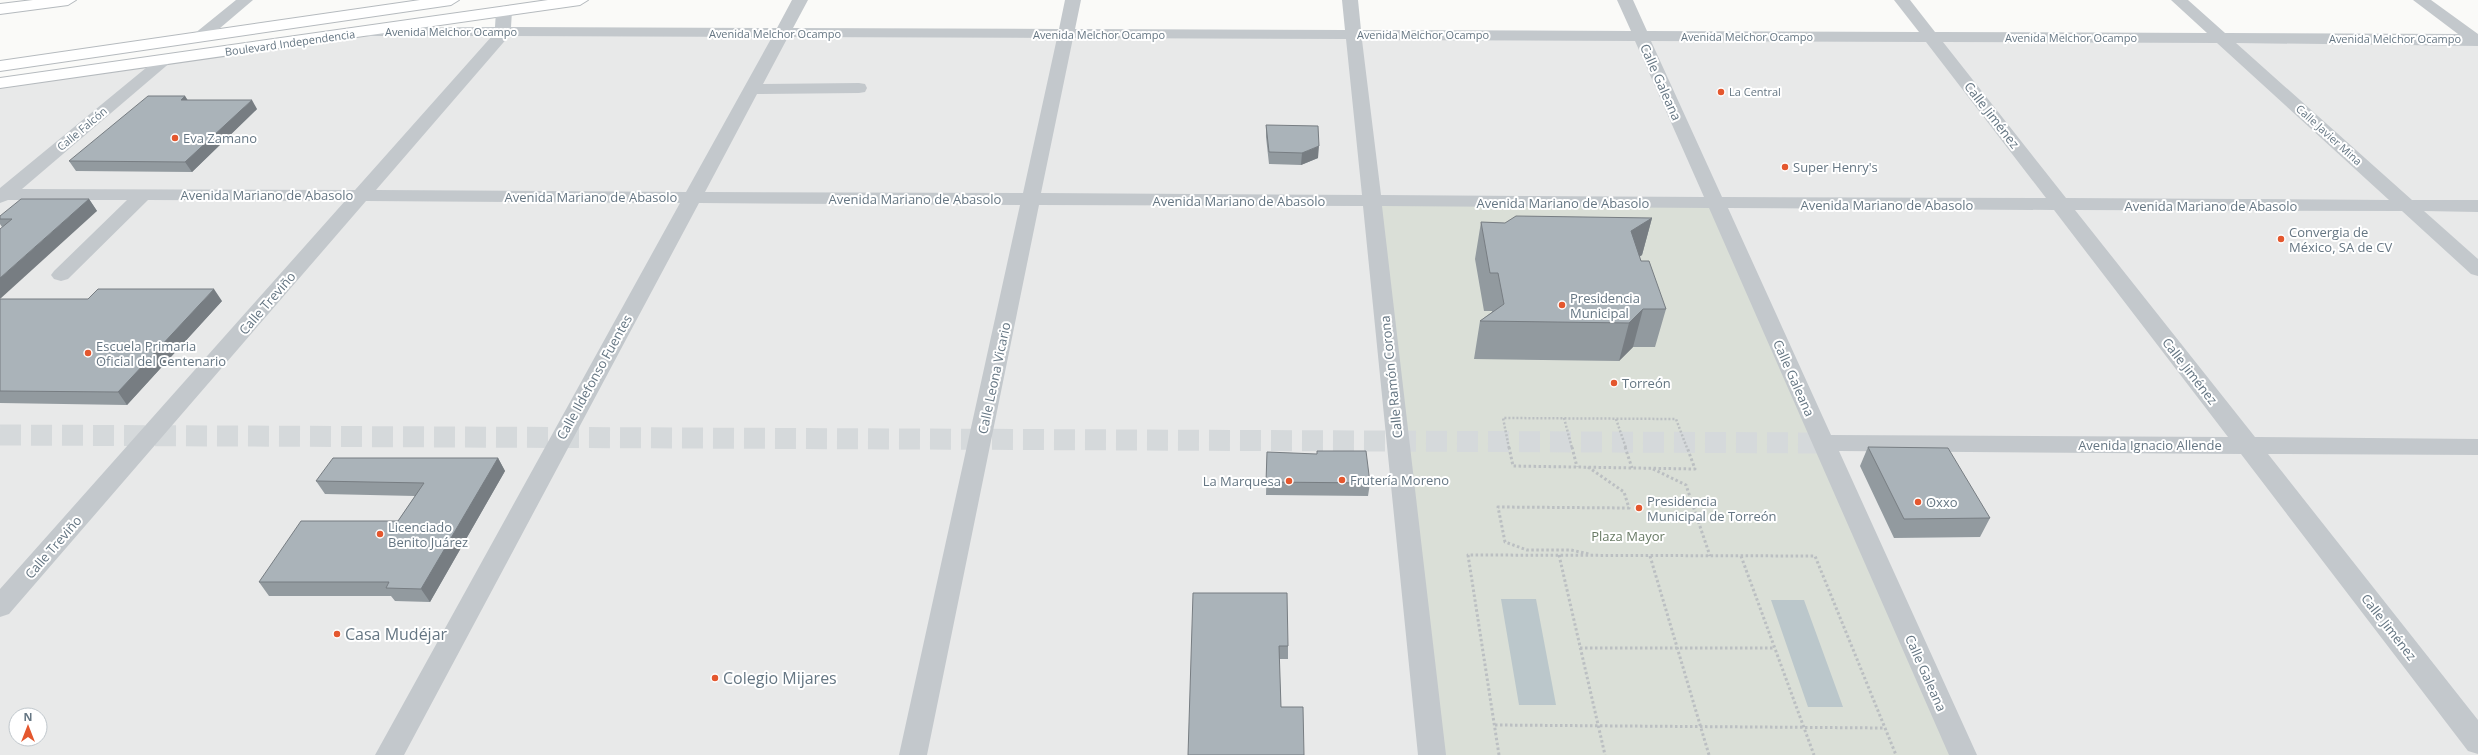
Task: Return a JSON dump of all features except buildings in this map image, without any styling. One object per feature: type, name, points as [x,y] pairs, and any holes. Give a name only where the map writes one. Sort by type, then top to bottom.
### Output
[{"type":"main road","points":[[0,9],[68,0]]},
{"type":"main road","name":"Boulevard Independencia","points":[[0,66],[451,0]]},
{"type":"main road","name":"Boulevard Independencia","points":[[0,84],[580,0]]},
{"type":"main road","points":[[0,72],[53,58]]},
{"type":"street","points":[[200,37],[245,0]]},
{"type":"street","name":"Calle Ildefonso Fuentes","points":[[389,755],[692,198],[783,34],[800,0]]},
{"type":"street","name":"Calle Leona Vicario","points":[[913,755],[1074,0]]},
{"type":"street","name":"Calle Ramón Corona","points":[[1350,0],[1432,755]]},
{"type":"street","name":"Calle Galeana","points":[[1625,0],[1963,755]]},
{"type":"street","name":"Calle Jiménez","points":[[1902,0],[2478,742]]},
{"type":"street","name":"Calle Javier Mina","points":[[2179,0],[2478,270]]},
{"type":"street","points":[[2422,0],[2477,40]]},
{"type":"street","points":[[503,33],[504,11]]},
{"type":"street","name":"Avenida Melchor Ocampo","points":[[369,31],[503,33],[2477,40]]},
{"type":"street","name":"Calle Treviño","points":[[0,607],[503,33]]},
{"type":"street","name":"Calle Falcón","points":[[1,195],[164,61]]},
{"type":"street","points":[[753,89],[859,88]]},
{"type":"street","name":"Avenida Mariano de Abasolo","points":[[1,195],[1716,204],[2478,206]]},
{"type":"street","points":[[61,275],[143,195]]},
{"type":"street","name":"Avenida Ignacio Allende","points":[[1823,443],[2478,447]]},
{"type":"path","points":[[1503,418],[1564,418],[1676,419],[1695,469],[1513,466],[1503,418]]},
{"type":"path","points":[[1564,418],[1577,467]]},
{"type":"path","points":[[1616,419],[1632,468]]},
{"type":"path","points":[[1588,467],[1624,492],[1629,508],[1498,507],[1505,542],[1526,550],[1570,550],[1595,555]]},
{"type":"path","points":[[1652,468],[1686,485],[1710,556]]},
{"type":"path","points":[[1499,755],[1468,554],[1815,556],[1896,755]]},
{"type":"path","points":[[1559,555],[1605,755]]},
{"type":"path","points":[[1650,556],[1709,755]]},
{"type":"path","points":[[1741,556],[1814,755]]},
{"type":"path","points":[[1580,648],[1775,648]]},
{"type":"path","points":[[1495,725],[1885,728]]},
{"type":"shaded area","points":[[351,34],[2478,42],[2478,755],[0,755],[0,83]]},
{"type":"shaded area","points":[[1501,599],[1536,599],[1556,705],[1519,705]]},
{"type":"shaded area","points":[[1771,600],[1804,600],[1843,707],[1808,707]]},
{"type":"green space","name":"Plaza Mayor","points":[[1373,203],[1718,204],[1966,755],[1433,755]]},
{"type":"tunnel","points":[[0,435],[1823,443]]},
{"type":"place","name":"La Central","points":[[1721,92]]},
{"type":"place","name":"Eva Zamano","points":[[175,138]]},
{"type":"place","name":"Super Henry's","points":[[1785,167]]},
{"type":"place","name":"Convergia de México, SA de CV","points":[[2281,239]]},
{"type":"place","name":"Presidencia Municipal","points":[[1562,305]]},
{"type":"place","name":"Escuela Primaria Oficial del Centenario","points":[[88,353]]},
{"type":"place","name":"Torreón","points":[[1614,383]]},
{"type":"place","name":"Frutería Moreno","points":[[1342,480]]},
{"type":"place","name":"La Marquesa","points":[[1289,481]]},
{"type":"place","name":"Oxxo","points":[[1918,502]]},
{"type":"place","name":"Presidencia Municipal de Torreón","points":[[1639,508]]},
{"type":"place","name":"Licenciado Benito Juárez","points":[[380,534]]},
{"type":"place","name":"Casa Mudéjar","points":[[337,634]]},
{"type":"place","name":"Colegio Mijares","points":[[715,678]]}]
